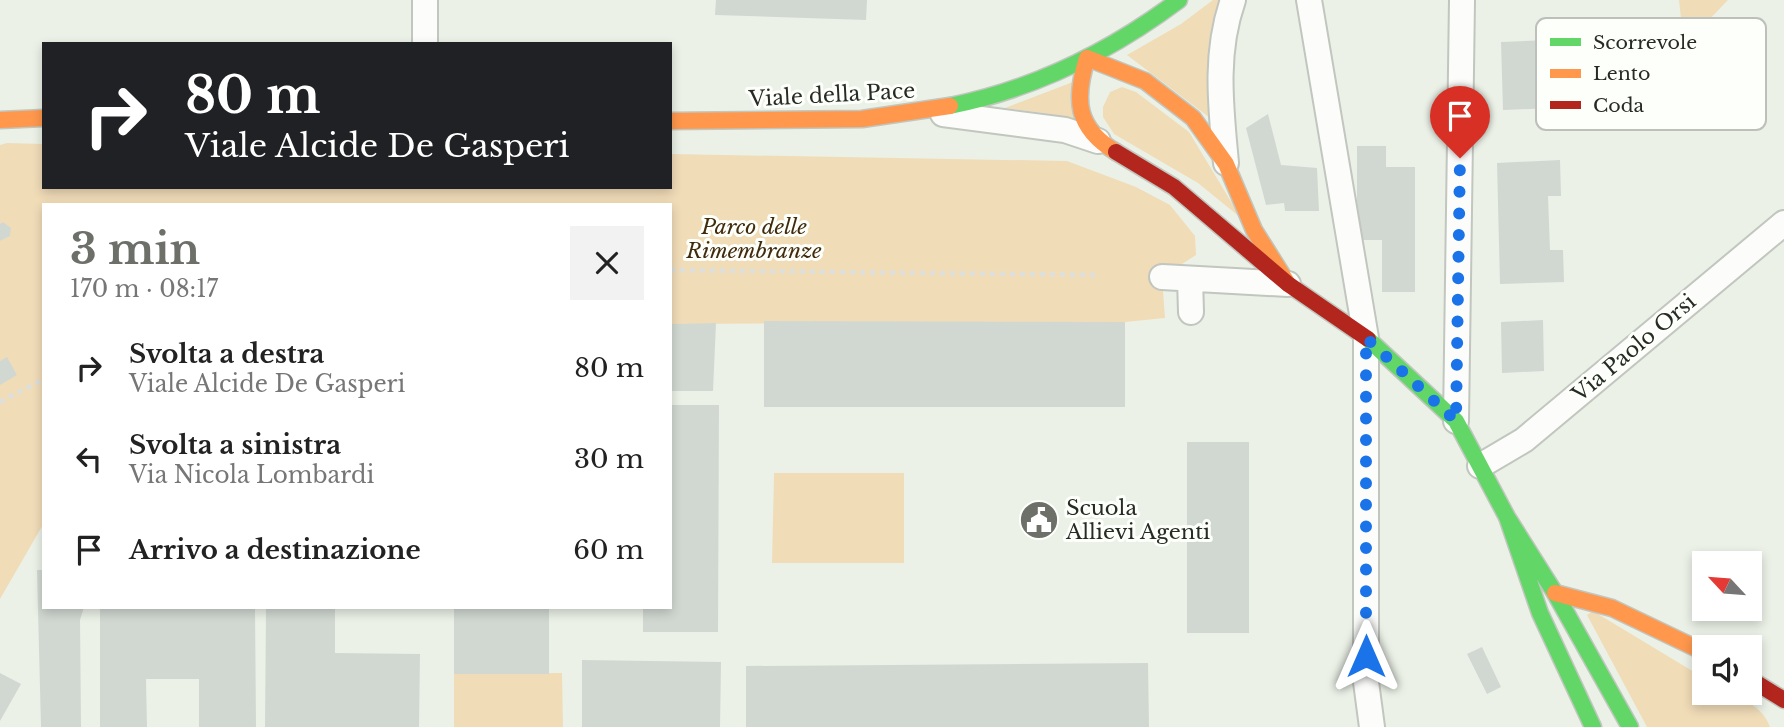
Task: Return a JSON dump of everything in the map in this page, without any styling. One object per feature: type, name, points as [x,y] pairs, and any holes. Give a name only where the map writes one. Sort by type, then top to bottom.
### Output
[{"type":"street","points":[[425,0],[425,42]]},
{"type":"street","name":"Viale della Pace","points":[[672,121],[864,118],[925,112],[1016,88],[1087,58],[1152,22],[1179,0]]},
{"type":"street","points":[[1226,164],[1218,81],[1226,20],[1233,0]]},
{"type":"street","points":[[1309,0],[1366,338],[1366,682],[1372,727]]},
{"type":"street","points":[[1456,421],[1462,0]]},
{"type":"street","points":[[1098,141],[1080,112],[1079,84],[1087,58],[1145,81],[1193,118],[1226,164],[1254,229],[1288,284]]},
{"type":"street","points":[[925,112],[1065,130],[1098,141],[1174,187],[1288,284],[1366,338],[1456,421],[1507,517],[1555,593],[1630,727]]},
{"type":"street","points":[[0,120],[42,118]]},
{"type":"street","name":"Via Paolo Orsi","points":[[1480,466],[1524,440],[1784,223]]},
{"type":"street","points":[[1162,277],[1288,284]]},
{"type":"street","points":[[1190,279],[1191,312]]},
{"type":"street","points":[[1507,517],[1539,613],[1593,727]]},
{"type":"street","points":[[1555,593],[1612,608],[1692,646]]},
{"type":"street","points":[[1762,686],[1784,700]]},
{"type":"path","points":[[672,270],[1098,275]]},
{"type":"path","points":[[0,402],[42,380]]},
{"type":"green space","points":[[1213,0],[1221,0],[1213,30],[1210,60],[1214,121],[1127,55],[1181,24]]},
{"type":"green space","points":[[1679,0],[1728,0],[1711,18],[1681,18]]},
{"type":"green space","points":[[1073,82],[1077,123],[1043,113],[1005,108]]},
{"type":"green space","points":[[1122,87],[1136,92],[1189,132],[1241,218],[1198,183],[1114,134],[1103,117],[1103,107],[1110,92]]},
{"type":"green space","name":"Parco delle Rimembranze","points":[[42,144],[42,189],[672,189],[672,154],[1067,161],[1136,187],[1170,205],[1195,236],[1196,255],[1162,277],[1165,318],[1125,322],[672,324],[672,203],[42,203],[42,526],[0,599],[0,145]]},
{"type":"green space","points":[[774,473],[904,473],[904,563],[772,563]]},
{"type":"green space","points":[[1593,611],[1692,671],[1692,705],[1752,705],[1766,718],[1770,727],[1647,727],[1587,615]]},
{"type":"green space","points":[[562,673],[563,727],[454,727],[454,674]]},
{"type":"building","points":[[716,0],[867,0],[866,20],[715,15]]},
{"type":"building","points":[[1536,41],[1536,109],[1503,110],[1501,42]]},
{"type":"building","points":[[1268,114],[1281,165],[1317,168],[1319,211],[1285,211],[1284,203],[1266,205],[1246,128]]},
{"type":"building","points":[[1357,146],[1386,146],[1386,167],[1415,167],[1415,292],[1382,292],[1382,240],[1357,240]]},
{"type":"building","points":[[1560,160],[1561,196],[1548,196],[1550,250],[1563,250],[1564,282],[1500,284],[1497,163]]},
{"type":"building","points":[[3,222],[11,228],[10,236],[0,241],[0,224]]},
{"type":"building","points":[[1543,320],[1544,371],[1502,373],[1501,322]]},
{"type":"building","points":[[764,321],[1125,322],[1125,407],[764,407]]},
{"type":"building","points":[[716,323],[713,391],[672,391],[672,324]]},
{"type":"building","points":[[7,357],[17,375],[0,385],[0,361]]},
{"type":"building","points":[[672,405],[719,405],[718,632],[643,632],[643,609],[672,609]]},
{"type":"building","points":[[1187,442],[1249,442],[1249,633],[1187,633]]},
{"type":"building","points":[[37,570],[42,570],[42,609],[83,609],[80,620],[81,727],[41,727]]},
{"type":"building","points":[[100,609],[255,609],[256,727],[199,727],[199,679],[146,679],[147,727],[100,727]]},
{"type":"building","points":[[266,609],[335,609],[335,653],[420,654],[419,727],[265,727]]},
{"type":"building","points":[[454,609],[549,609],[549,674],[454,674]]},
{"type":"building","points":[[1482,647],[1501,687],[1487,694],[1467,654]]},
{"type":"building","points":[[582,660],[721,662],[720,727],[582,727]]},
{"type":"building","points":[[1148,663],[1149,727],[746,727],[746,666]]},
{"type":"building","points":[[0,673],[21,684],[0,721]]},
{"type":"traffic: fast","points":[[950,106],[1012,89],[1070,66],[1126,36],[1179,0]]},
{"type":"traffic: fast","points":[[1368,339],[1456,421],[1507,517]]},
{"type":"traffic: fast","points":[[1593,727],[1540,613],[1507,517],[1555,593],[1630,727]]},
{"type":"traffic: slow","points":[[1116,152],[1093,133],[1082,112],[1080,87],[1087,58],[1145,81],[1193,118],[1226,164],[1254,230],[1288,284]]},
{"type":"traffic: slow","points":[[672,121],[862,119],[950,106]]},
{"type":"traffic: slow","points":[[0,120],[42,118]]},
{"type":"traffic: slow","points":[[1555,593],[1612,608],[1692,646]]},
{"type":"traffic: jam","points":[[1116,152],[1174,187],[1288,284],[1368,339]]},
{"type":"traffic: jam","points":[[1762,686],[1784,700]]},
{"type":"place","name":"Scuola Allievi Agenti","points":[[1039,520]]},
{"type":"route","points":[[1366,656],[1366,338],[1456,421],[1460,158]]}]
